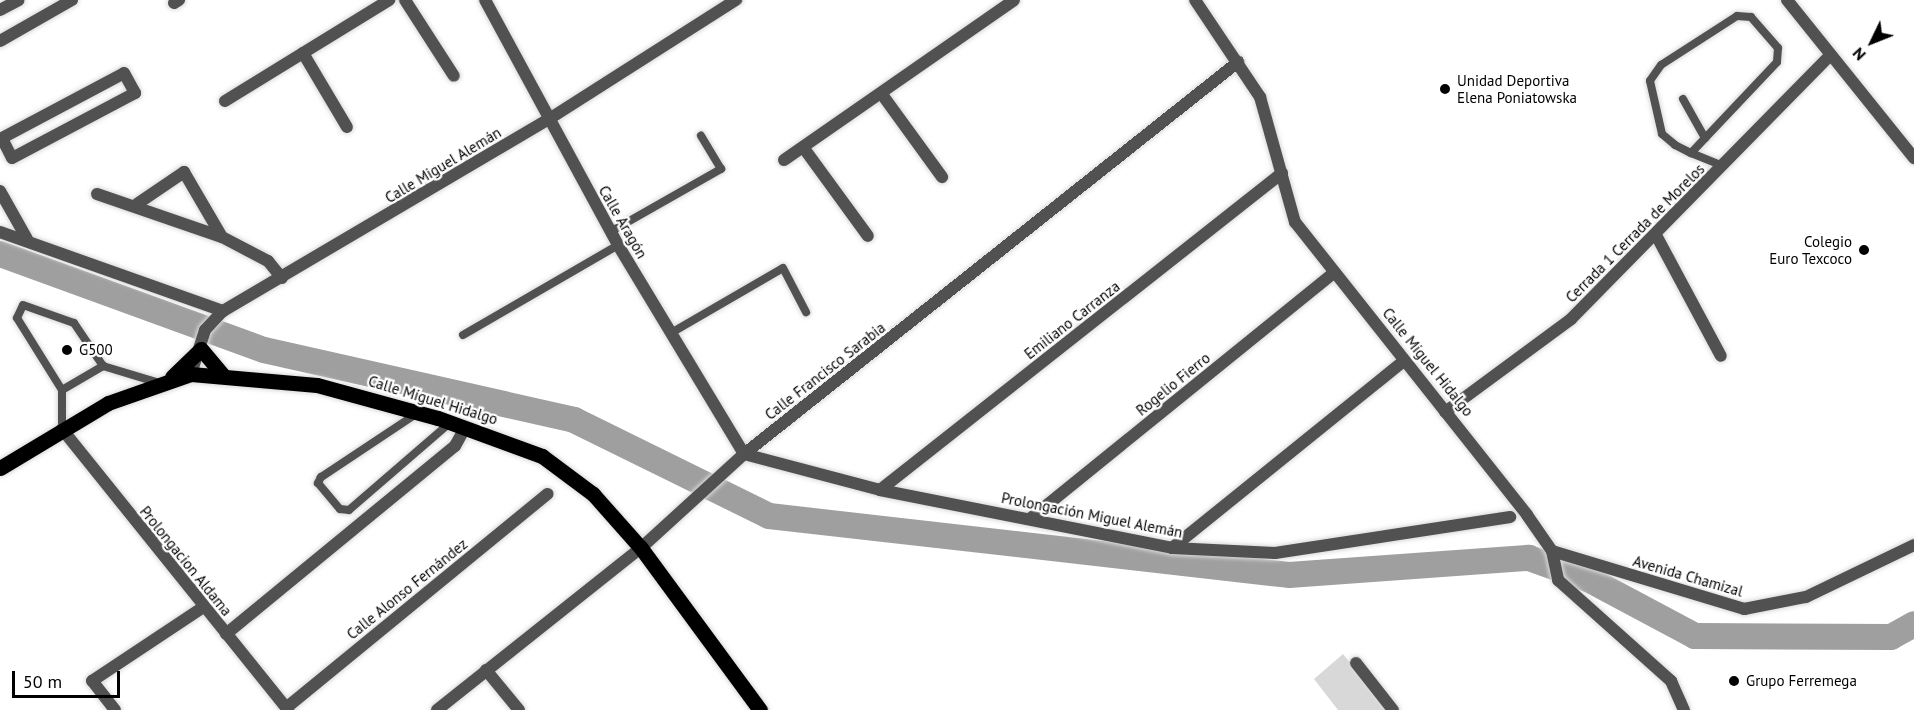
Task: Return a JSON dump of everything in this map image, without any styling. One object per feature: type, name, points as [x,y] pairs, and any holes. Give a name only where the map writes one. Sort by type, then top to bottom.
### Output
[{"type":"main road","points":[[172,376],[201,345],[223,375]]},
{"type":"main road","name":"Calle Míguel Hidalgo","points":[[1,467],[62,429],[172,376],[223,375],[317,385],[419,412],[458,425],[567,471],[640,548],[760,710]]},
{"type":"street","points":[[0,10],[19,0]]},
{"type":"street","points":[[0,41],[72,0]]},
{"type":"street","points":[[225,101],[389,0]]},
{"type":"street","points":[[405,0],[454,76]]},
{"type":"street","name":"Calle Aragón","points":[[485,0],[610,232],[744,454]]},
{"type":"street","name":"Calle Miguel Alemán","points":[[191,374],[212,321],[223,311],[549,119],[736,0]]},
{"type":"street","points":[[784,160],[1014,0]]},
{"type":"street","name":"Calle Míguel Hidalgo","points":[[1195,0],[1260,97],[1295,222],[1552,551]]},
{"type":"street","points":[[1787,0],[1914,158]]},
{"type":"street","points":[[303,53],[347,128]]},
{"type":"street","name":"Cerrada 1 Cerrada de Morelos","points":[[1445,412],[1571,318],[1656,235],[1830,56]]},
{"type":"street","name":"Calle Francisco Sarabia","points":[[437,710],[640,548],[702,496],[744,454],[1238,62]]},
{"type":"street","points":[[124,73],[135,93],[12,158],[4,151],[2,138],[124,73]]},
{"type":"street","points":[[881,93],[942,177]]},
{"type":"street","points":[[803,147],[868,236]]},
{"type":"street","points":[[137,204],[184,172],[222,237]]},
{"type":"street","name":"Emiliano Carranza","points":[[880,490],[1282,173]]},
{"type":"street","points":[[0,191],[27,239]]},
{"type":"street","points":[[97,194],[137,204],[222,237],[268,261],[282,278]]},
{"type":"street","points":[[0,232],[27,239],[223,311]]},
{"type":"street","points":[[1656,235],[1720,356]]},
{"type":"street","name":"Rogelio Fierro","points":[[1031,518],[1334,273]]},
{"type":"street","points":[[1172,548],[1404,361]]},
{"type":"street","points":[[226,634],[455,446],[458,425]]},
{"type":"street","name":"Prolongacion Aldama","points":[[62,429],[202,608],[287,709]]},
{"type":"street","name":"Prolongación Miguel Alemán","points":[[744,454],[880,490],[1031,518],[1172,548],[1275,553],[1510,517]]},
{"type":"street","name":"Calle Alonso Fernández","points":[[287,709],[547,494]]},
{"type":"street","name":"Avenida Chamizal","points":[[1552,551],[1755,608],[1806,597],[1914,545]]},
{"type":"street","points":[[1552,551],[1554,570],[1671,681],[1684,710]]},
{"type":"street","points":[[115,710],[92,681],[202,608]]},
{"type":"street","points":[[1356,663],[1393,710]]},
{"type":"street","points":[[486,670],[519,710]]},
{"type":"lane","points":[[1691,153],[1777,62],[1778,48],[1751,17],[1737,16],[1661,65],[1650,81],[1662,134],[1691,153],[1724,166]]},
{"type":"lane","points":[[1683,99],[1705,138]]},
{"type":"lane","points":[[610,232],[721,169],[701,136]]},
{"type":"lane","points":[[463,335],[618,245]]},
{"type":"lane","points":[[671,333],[783,268],[806,312]]},
{"type":"lane","points":[[62,429],[62,390],[17,318],[23,305],[74,323],[103,366],[156,382]]},
{"type":"lane","points":[[62,390],[103,366]]},
{"type":"lane","points":[[419,412],[321,477],[318,483],[340,509],[349,510],[458,425]]},
{"type":"shaded area","points":[[1343,654],[1387,710],[1338,710],[1314,679]]},
{"type":"waterway","points":[[0,254],[264,350],[574,420],[769,516],[1289,575],[1529,558],[1590,580],[1695,636],[1891,637],[1914,624]]},
{"type":"place","name":"Unidad Deportiva Elena Poniatowska","points":[[1445,89]]},
{"type":"place","name":"Colegio Euro Texcoco","points":[[1864,250]]},
{"type":"place","name":"G500","points":[[67,350]]},
{"type":"place","name":"Grupo Ferremega","points":[[1734,681]]}]
